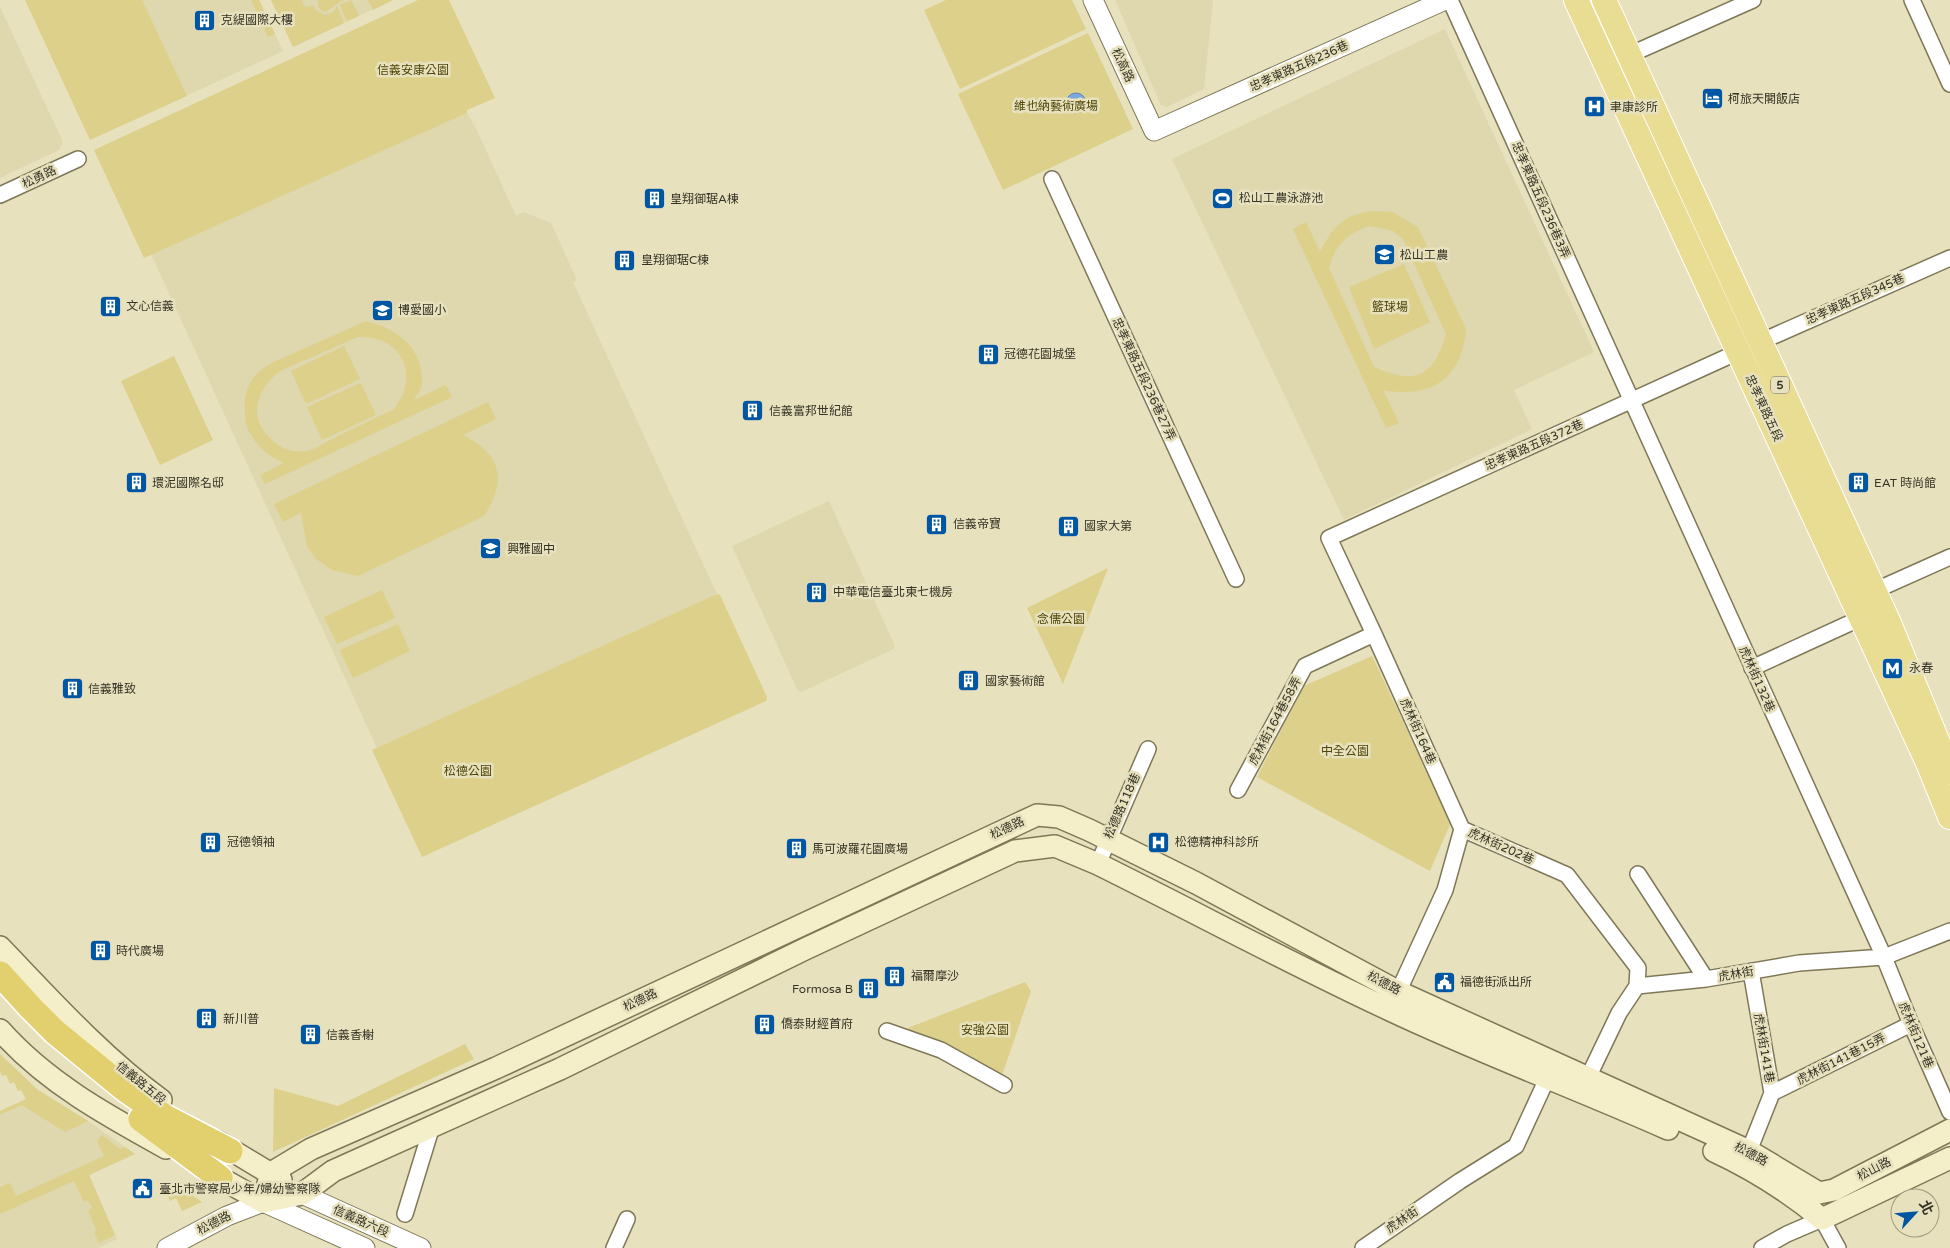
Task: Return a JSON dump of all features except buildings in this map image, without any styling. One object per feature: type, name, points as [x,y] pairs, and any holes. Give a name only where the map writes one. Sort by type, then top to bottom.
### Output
[{"type":"highway","points":[[0,974],[55,1032],[126,1090],[165,1117],[230,1151]]},
{"type":"highway","points":[[0,996],[44,1043],[220,1178]]},
{"type":"main road","name":"忠孝東路五段","points":[[1576,0],[1928,763],[1950,817]]},
{"type":"main road","name":"忠孝東路五段","points":[[1604,0],[1874,591],[1950,772]]},
{"type":"main road","points":[[1738,352],[1760,342]]},
{"type":"main road","name":"松德路","points":[[270,1173],[311,1149],[496,1068],[1036,815],[1059,817],[1196,883],[1394,1001]]},
{"type":"main road","name":"松德路","points":[[263,1202],[302,1194],[333,1171],[560,1069],[805,949],[1015,851],[1055,846],[1550,1070],[1750,1151],[1819,1193]]},
{"type":"main road","name":"信義路五段","points":[[0,947],[68,1018],[134,1080],[230,1151],[270,1173],[302,1194]]},
{"type":"main road","points":[[0,1030],[16,1048],[56,1082],[105,1115],[263,1202],[270,1173]]},
{"type":"main road","name":"松德路","points":[[1584,1084],[1736,1161],[1798,1198],[1822,1219]]},
{"type":"main road","name":"松山路","points":[[1819,1193],[1834,1190],[1950,1130]]},
{"type":"main road","name":"松山路","points":[[1822,1219],[1950,1158]]},
{"type":"street","name":"松高路","points":[[1093,0],[1154,131]]},
{"type":"street","name":"忠孝東路五段236巷","points":[[1154,131],[1445,0]]},
{"type":"street","name":"忠孝東路五段236巷3弄","points":[[1450,0],[1631,401]]},
{"type":"street","points":[[1629,55],[1753,0]]},
{"type":"street","points":[[1912,0],[1950,84]]},
{"type":"street","name":"松勇路","points":[[0,195],[78,159]]},
{"type":"street","name":"忠孝東路五段236巷27弄","points":[[1052,180],[1236,579]]},
{"type":"street","name":"忠孝東路五段345巷","points":[[1760,342],[1950,258]]},
{"type":"street","name":"忠孝東路五段372巷","points":[[1329,538],[1738,352]]},
{"type":"street","name":"虎林街132巷","points":[[1631,401],[1884,957]]},
{"type":"street","name":"虎林街164巷","points":[[1329,538],[1462,828]]},
{"type":"street","points":[[1752,668],[1861,618],[1874,591],[1950,557]]},
{"type":"street","name":"虎林街164巷58弄","points":[[1238,790],[1305,666],[1374,634]]},
{"type":"street","name":"松德路118巷","points":[[1098,864],[1148,749]]},
{"type":"street","name":"虎林街202巷","points":[[1394,1001],[1445,890],[1462,828],[1567,875],[1638,968],[1637,986]]},
{"type":"street","points":[[1638,874],[1706,980]]},
{"type":"street","name":"虎林街","points":[[1637,986],[1706,980],[1799,963],[1884,957],[1950,931]]},
{"type":"street","name":"虎林街121巷","points":[[1884,957],[1950,1112]]},
{"type":"street","name":"虎林街141巷","points":[[1750,1151],[1772,1093],[1751,971]]},
{"type":"street","points":[[1584,1084],[1619,1013],[1637,986]]},
{"type":"street","name":"虎林街141巷15弄","points":[[1772,1093],[1911,1024]]},
{"type":"street","points":[[887,1030],[941,1050],[1004,1085]]},
{"type":"street","name":"虎林街","points":[[1363,1248],[1373,1239],[1460,1181],[1516,1146],[1550,1070]]},
{"type":"street","points":[[405,1214],[432,1126]]},
{"type":"street","points":[[1819,1193],[1822,1219],[1838,1248]]},
{"type":"street","name":"信義路六段","points":[[302,1194],[421,1248]]},
{"type":"street","name":"信義路六段","points":[[263,1202],[365,1248]]},
{"type":"street","name":"松德路","points":[[167,1248],[227,1216],[263,1202]]},
{"type":"street","points":[[614,1248],[627,1219]]},
{"type":"street","name":"松山路","points":[[1762,1248],[1787,1234],[1822,1219]]},
{"type":"shaded area","name":"克緹國際大樓","points":[[138,0],[259,0],[283,51],[184,97]]},
{"type":"shaded area","points":[[271,0],[393,0],[293,47]]},
{"type":"shaded area","points":[[1115,0],[1213,0],[1204,89],[1167,107],[1161,105]]},
{"type":"shaded area","points":[[0,7],[63,142],[59,150],[0,178]]},
{"type":"shaded area","name":"松山工農","points":[[1445,29],[1594,352],[1514,390],[1532,429],[1344,520],[1172,159]]},
{"type":"shaded area","points":[[467,113],[474,124],[516,216],[523,212],[551,223],[577,280],[573,282],[717,594],[377,748],[151,254]]},
{"type":"shaded area","name":"中華電信臺北東七機房","points":[[829,501],[895,646],[894,649],[801,692],[798,691],[732,546]]},
{"type":"shaded area","points":[[38,1090],[88,1121],[135,1154],[89,1175],[117,1239],[98,1248],[0,1248],[0,1115],[22,1105]]},
{"type":"green space","points":[[25,0],[142,0],[187,96],[90,140]]},
{"type":"green space","points":[[251,0],[259,0],[275,34],[268,37]]},
{"type":"green space","points":[[271,0],[302,0],[304,6],[314,5],[316,10],[325,15],[333,12],[337,6],[344,23],[293,47]]},
{"type":"green space","points":[[318,0],[344,0],[324,12],[318,7]]},
{"type":"green space","points":[[351,0],[359,16],[347,21],[340,5]]},
{"type":"green space","points":[[368,0],[393,0],[373,10]]},
{"type":"green space","name":"信義安康公園","points":[[418,0],[449,0],[495,98],[467,110],[467,113],[144,258],[94,150]]},
{"type":"green space","points":[[946,0],[1072,0],[1086,29],[960,89],[924,10]]},
{"type":"green space","name":"維也納藝術廣場","points":[[1088,33],[1133,129],[1003,190],[958,94]]},
{"type":"green space","points":[[1372,211],[1392,212],[1418,227],[1466,329],[1458,361],[1451,373],[1441,382],[1429,388],[1416,391],[1383,390],[1399,423],[1386,428],[1293,229],[1306,222],[1320,252],[1334,229],[1346,219]],"holes":[[[1370,226],[1393,231],[1403,239],[1446,334],[1441,349],[1429,369],[1421,374],[1412,376],[1388,373],[1374,367],[1329,268],[1339,246],[1355,232]]]},
{"type":"green space","name":"籃球場","points":[[1404,264],[1430,322],[1374,349],[1349,287]]},
{"type":"green space","points":[[366,321],[394,332],[409,344],[414,352],[419,361],[422,385],[414,400],[446,385],[452,397],[265,484],[260,475],[284,463],[264,451],[256,443],[246,423],[245,403],[248,388],[255,376],[274,362]],"holes":[[[358,337],[374,338],[386,343],[403,360],[406,384],[393,410],[309,450],[295,451],[286,449],[269,437],[262,429],[257,411],[261,394],[272,378],[280,371]]]},
{"type":"green space","points":[[344,346],[360,379],[306,404],[291,371]]},
{"type":"green space","points":[[174,356],[213,440],[160,465],[121,381]]},
{"type":"green space","points":[[361,383],[376,415],[322,440],[307,407]]},
{"type":"green space","points":[[488,402],[496,419],[463,435],[476,442],[486,451],[493,460],[497,470],[496,491],[484,516],[358,576],[332,570],[316,559],[307,546],[301,513],[283,522],[274,504]]},
{"type":"green space","name":"念儒公園","points":[[1108,568],[1063,684],[1027,608]]},
{"type":"green space","points":[[382,590],[395,618],[337,644],[324,617]]},
{"type":"green space","name":"松德公園","points":[[717,594],[720,595],[767,697],[766,701],[422,857],[372,750]]},
{"type":"green space","points":[[398,624],[410,651],[353,678],[340,650]]},
{"type":"green space","name":"中全公園","points":[[1372,656],[1451,822],[1430,871],[1257,777],[1304,686]]},
{"type":"green space","name":"安強公園","points":[[1025,982],[1031,991],[1002,1075],[959,1050],[910,1034],[908,1028]]},
{"type":"green space","points":[[465,1044],[474,1059],[273,1152],[274,1088],[338,1106]]},
{"type":"green space","points":[[0,1054],[38,1090],[88,1121],[65,1132],[22,1105],[0,1115],[0,1111],[26,1099],[21,1090],[18,1091],[14,1082],[10,1084],[6,1075],[2,1076],[0,1071]]},
{"type":"green space","points":[[102,1135],[120,1149],[125,1147],[135,1154],[89,1175],[115,1235],[99,1243],[94,1232],[97,1231],[88,1211],[92,1208],[88,1200],[84,1202],[74,1181],[0,1214],[0,1187],[10,1183],[16,1196],[104,1156],[97,1141]]},
{"type":"green space","points":[[175,1183],[202,1202],[182,1211],[176,1198],[170,1201],[164,1188]]},
{"type":"water","points":[[1072,93],[1080,93],[1086,99],[1086,107],[1080,113],[1072,113],[1066,107],[1066,99]]},
{"type":"place","name":"克緹國際大樓","points":[[205,20]]},
{"type":"place","name":"柯旅天閣飯店","points":[[1712,99]]},
{"type":"place","name":"聿康診所","points":[[1594,107]]},
{"type":"place","name":"松山工農泳游池","points":[[1223,198]]},
{"type":"place","name":"皇翔御琚A棟","points":[[654,199]]},
{"type":"place","name":"松山工農","points":[[1384,255]]},
{"type":"place","name":"皇翔御琚C棟","points":[[625,260]]},
{"type":"place","name":"文心信義","points":[[110,306]]},
{"type":"place","name":"博愛國小","points":[[382,310]]},
{"type":"place","name":"冠德花園城堡","points":[[988,354]]},
{"type":"place","name":"信義富邦世紀館","points":[[753,411]]},
{"type":"place","name":"環泥國際名邸","points":[[136,483]]},
{"type":"place","name":"EAT 時尚館","points":[[1858,483]]},
{"type":"place","name":"信義帝寶","points":[[937,524]]},
{"type":"place","name":"國家大第","points":[[1068,526]]},
{"type":"place","name":"興雅國中","points":[[491,549]]},
{"type":"place","name":"中華電信臺北東七機房","points":[[817,592]]},
{"type":"place","name":"永春","points":[[1893,668]]},
{"type":"place","name":"國家藝術館","points":[[969,681]]},
{"type":"place","name":"信義雅致","points":[[72,689]]},
{"type":"place","name":"冠德領袖","points":[[211,842]]},
{"type":"place","name":"松德精神科診所","points":[[1159,842]]},
{"type":"place","name":"馬可波羅花園廣場","points":[[796,849]]},
{"type":"place","name":"時代廣場","points":[[100,951]]},
{"type":"place","name":"福爾摩沙","points":[[895,976]]},
{"type":"place","name":"福德街派出所","points":[[1444,982]]},
{"type":"place","name":"Formosa B","points":[[869,989]]},
{"type":"place","name":"新川普","points":[[207,1019]]},
{"type":"place","name":"僑泰財經首府","points":[[765,1024]]},
{"type":"place","name":"信義香榭","points":[[310,1035]]},
{"type":"place","name":"臺北市警察局少年/婦幼警察隊","points":[[143,1189]]}]
